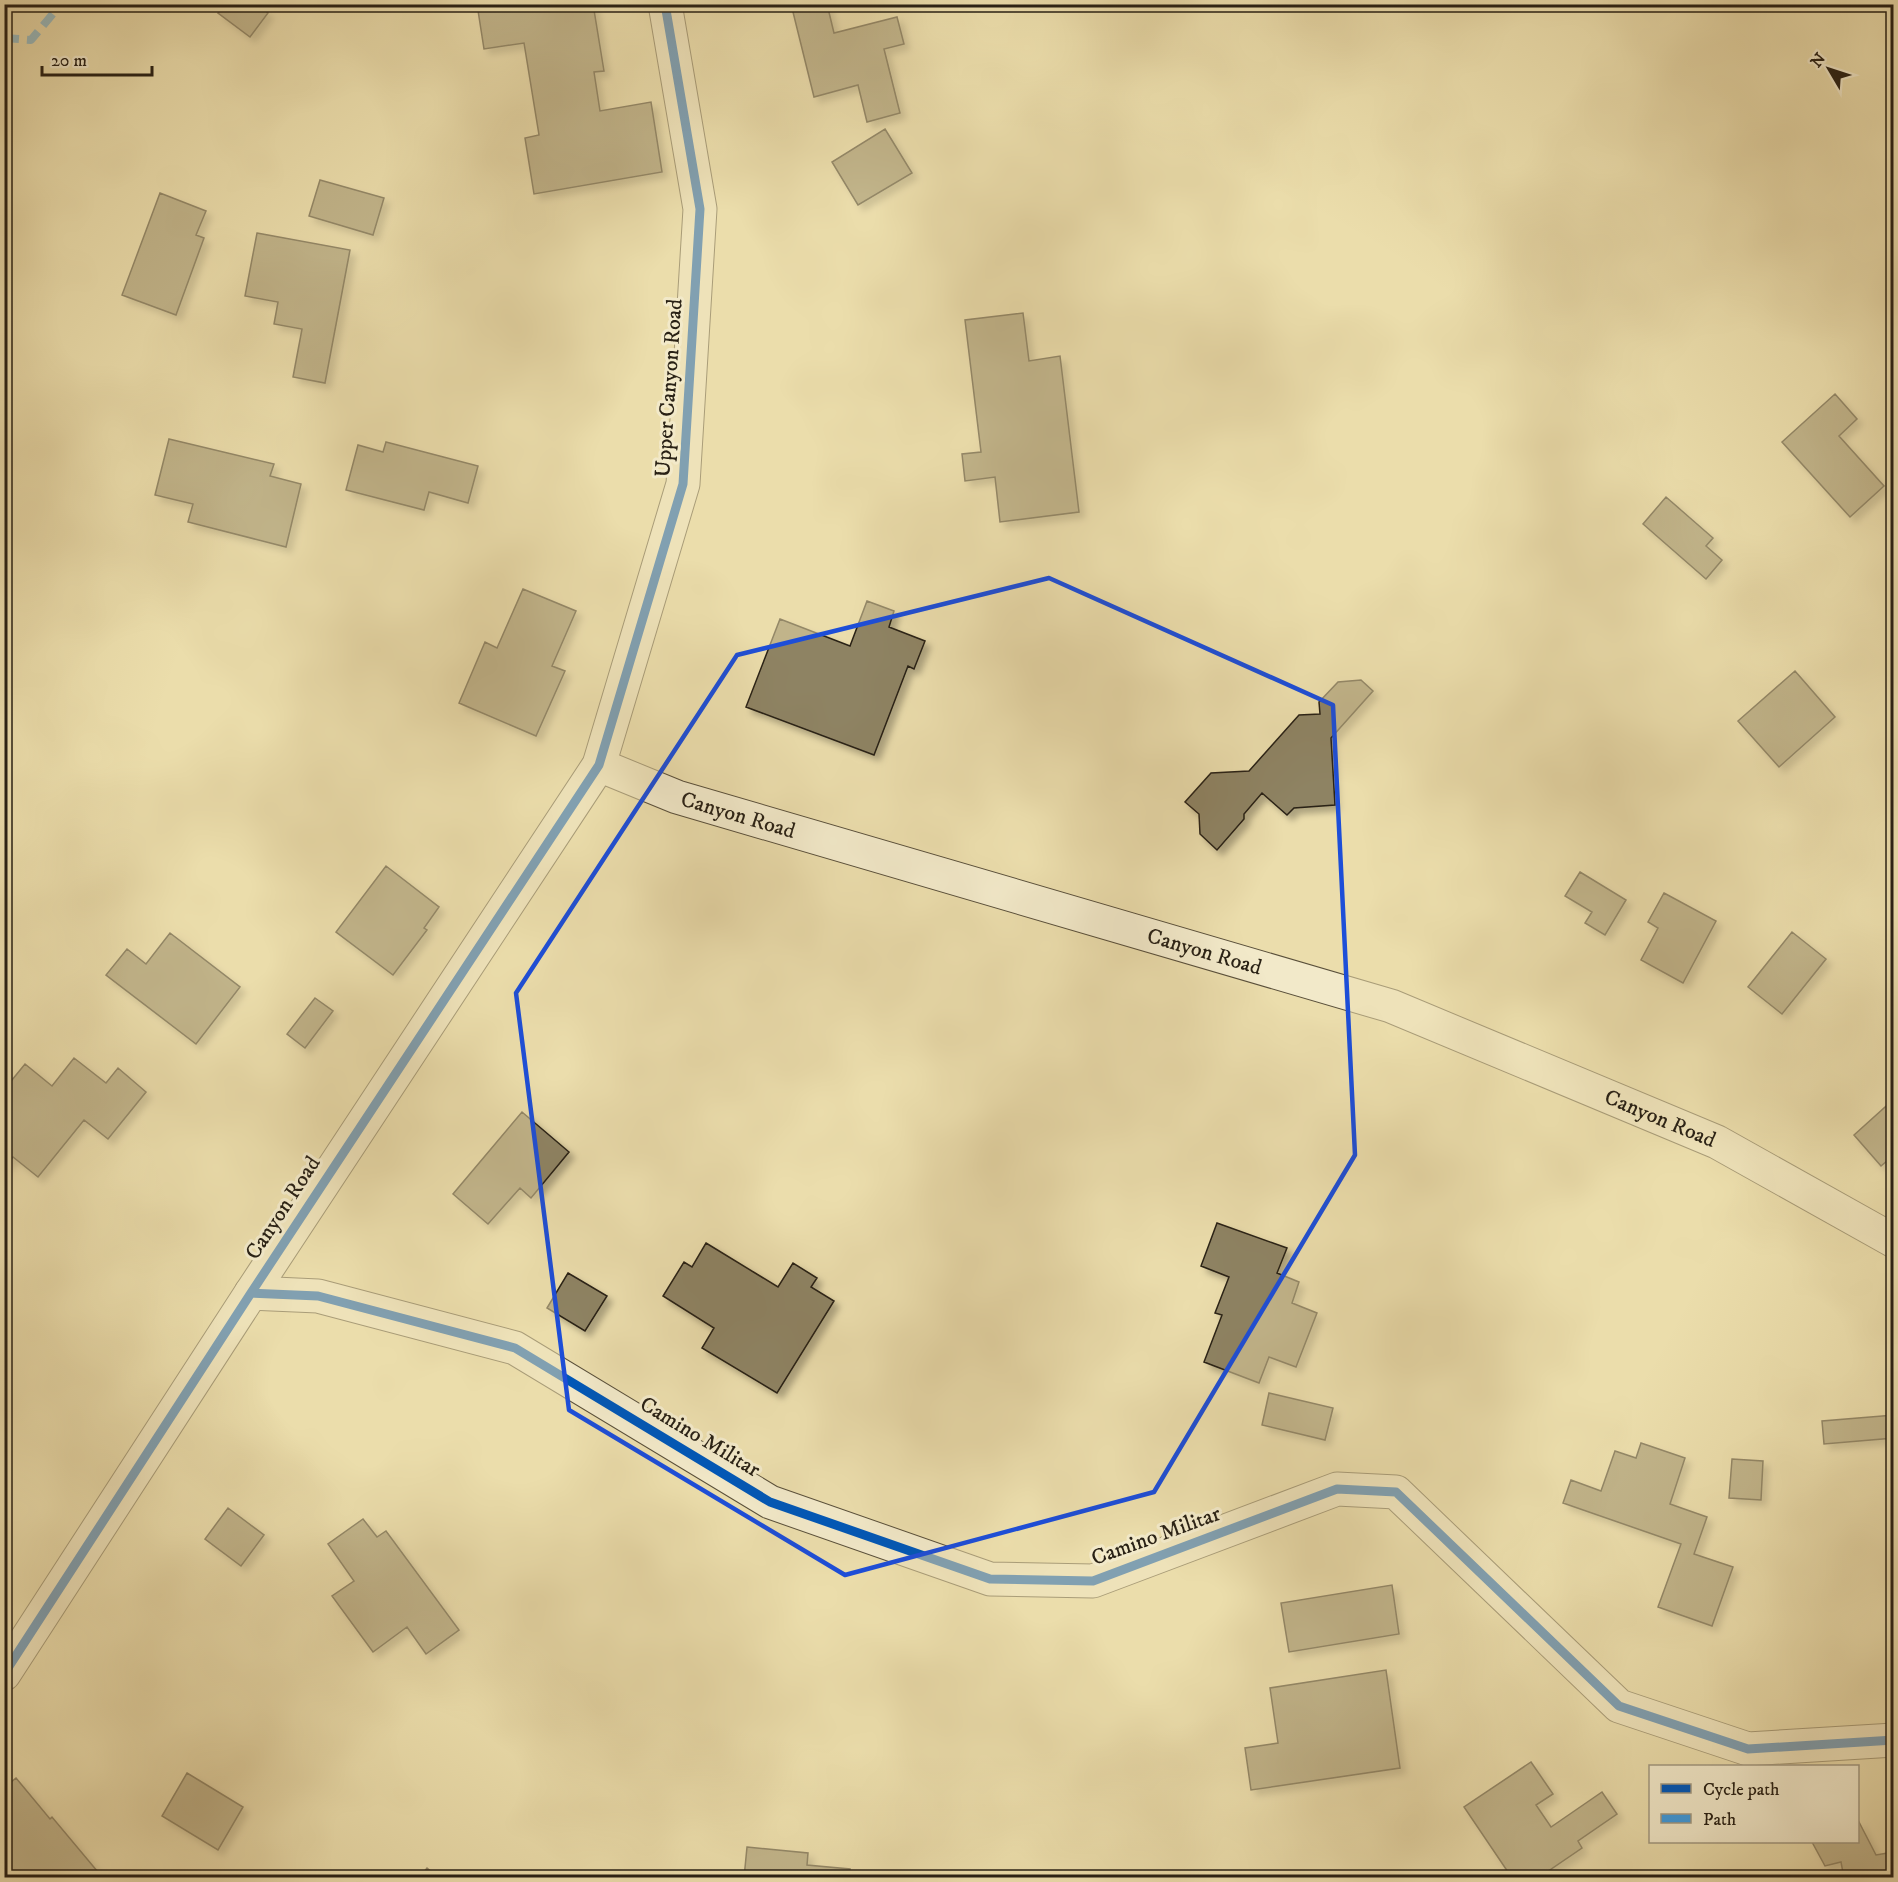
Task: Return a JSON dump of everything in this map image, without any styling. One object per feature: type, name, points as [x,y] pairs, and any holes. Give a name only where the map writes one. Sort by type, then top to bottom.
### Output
[{"type":"street","name":"Upper Canyon Road","points":[[599,765],[683,484],[700,209],[665,4]]},
{"type":"street","name":"Canyon Road","points":[[4,1674],[251,1293],[599,765],[677,796],[1391,1006],[1717,1142],[1893,1241]]},
{"type":"street","name":"Camino Militar","points":[[251,1293],[318,1296],[515,1348],[770,1502],[990,1579],[1093,1581],[1337,1489],[1396,1492],[1619,1706],[1748,1749],[1893,1740]]},
{"type":"highlighted area","points":[[1049,578],[1333,705],[1355,1155],[1154,1492],[845,1575],[569,1410],[516,993],[737,655]]},
{"type":"building","points":[[225,4],[256,4],[268,13],[250,37],[218,13]]},
{"type":"building","points":[[477,4],[593,4],[604,71],[594,72],[600,111],[651,102],[662,172],[534,194],[525,138],[539,135],[524,43],[484,49]]},
{"type":"building","points":[[791,4],[827,4],[834,33],[897,17],[904,44],[884,49],[900,113],[867,122],[858,85],[814,97]]},
{"type":"building","points":[[885,129],[912,173],[858,205],[832,162]]},
{"type":"building","points":[[320,180],[384,198],[373,235],[309,216]]},
{"type":"building","points":[[160,193],[206,211],[196,235],[204,238],[176,315],[122,295]]},
{"type":"building","points":[[257,233],[350,250],[325,383],[293,377],[302,329],[274,324],[278,302],[245,296]]},
{"type":"building","points":[[1023,313],[1029,361],[1060,356],[1079,512],[1000,522],[995,477],[965,481],[962,454],[981,452],[965,320]]},
{"type":"building","points":[[1835,394],[1857,419],[1839,436],[1884,486],[1850,517],[1782,442]]},
{"type":"building","points":[[169,439],[274,464],[270,476],[301,484],[286,547],[188,522],[193,504],[155,495]]},
{"type":"building","points":[[386,442],[478,466],[468,503],[429,492],[424,510],[346,490],[358,445],[383,452]]},
{"type":"building","points":[[1666,497],[1713,538],[1706,546],[1722,560],[1706,579],[1643,524]]},
{"type":"building","points":[[523,589],[576,611],[552,666],[565,671],[536,736],[459,703],[485,642],[497,648]]},
{"type":"building","points":[[867,601],[894,611],[889,627],[925,641],[914,669],[908,666],[874,755],[746,707],[780,619],[850,646]]},
{"type":"building","points":[[1795,671],[1835,717],[1779,767],[1738,721]]},
{"type":"building","points":[[1361,680],[1373,691],[1331,738],[1335,805],[1294,808],[1287,815],[1262,793],[1244,814],[1244,819],[1217,850],[1200,834],[1199,814],[1185,802],[1211,773],[1249,771],[1299,715],[1320,714],[1319,702],[1338,682]]},
{"type":"building","points":[[386,866],[439,907],[424,928],[427,930],[393,975],[336,932]]},
{"type":"building","points":[[1580,872],[1626,900],[1605,935],[1585,923],[1592,912],[1565,896]]},
{"type":"building","points":[[1664,893],[1716,921],[1683,983],[1641,960],[1658,928],[1648,922]]},
{"type":"building","points":[[1792,932],[1826,959],[1782,1014],[1748,987]]},
{"type":"building","points":[[170,933],[240,987],[196,1044],[106,975],[127,949],[146,964]]},
{"type":"building","points":[[315,998],[333,1011],[305,1048],[287,1034]]},
{"type":"building","points":[[74,1058],[106,1083],[118,1068],[146,1092],[108,1139],[84,1120],[38,1177],[13,1157],[4,1167],[4,1085],[7,1086],[25,1064],[52,1086]]},
{"type":"building","points":[[1894,1099],[1894,1155],[1881,1166],[1854,1135]]},
{"type":"building","points":[[522,1112],[569,1152],[531,1198],[520,1188],[488,1224],[453,1194]]},
{"type":"building","points":[[1217,1223],[1287,1248],[1277,1273],[1299,1282],[1292,1303],[1317,1313],[1296,1367],[1269,1357],[1259,1383],[1204,1362],[1222,1315],[1215,1313],[1229,1277],[1201,1266]]},
{"type":"building","points":[[706,1243],[778,1287],[793,1263],[817,1278],[811,1287],[834,1301],[777,1393],[702,1348],[714,1328],[663,1296],[684,1262],[692,1267]]},
{"type":"building","points":[[568,1273],[607,1296],[585,1331],[547,1308]]},
{"type":"building","points":[[1269,1393],[1333,1408],[1325,1440],[1262,1425]]},
{"type":"building","points":[[1894,1415],[1894,1438],[1824,1444],[1822,1421]]},
{"type":"building","points":[[1641,1443],[1685,1458],[1670,1504],[1707,1517],[1694,1554],[1733,1567],[1712,1626],[1658,1607],[1681,1544],[1563,1503],[1571,1480],[1601,1491],[1615,1451],[1636,1458]]},
{"type":"building","points":[[1732,1459],[1763,1461],[1761,1500],[1729,1498]]},
{"type":"building","points":[[228,1508],[264,1535],[241,1566],[205,1539]]},
{"type":"building","points":[[363,1519],[377,1537],[386,1531],[459,1630],[426,1654],[407,1627],[373,1652],[332,1596],[354,1581],[328,1544]]},
{"type":"building","points":[[1392,1585],[1399,1634],[1289,1652],[1281,1603]]},
{"type":"building","points":[[1386,1670],[1400,1768],[1251,1790],[1245,1748],[1278,1743],[1270,1688]]},
{"type":"building","points":[[1531,1762],[1553,1794],[1536,1805],[1551,1827],[1602,1792],[1617,1814],[1578,1841],[1582,1848],[1538,1878],[1512,1878],[1464,1807]]},
{"type":"building","points":[[187,1773],[243,1807],[218,1850],[162,1816]]},
{"type":"building","points":[[16,1778],[103,1878],[4,1878],[4,1822],[8,1819],[4,1815],[4,1788]]},
{"type":"building","points":[[1859,1822],[1876,1855],[1894,1852],[1894,1878],[1844,1878],[1841,1862],[1825,1866],[1813,1843],[1859,1843]]},
{"type":"building","points":[[747,1847],[808,1853],[807,1865],[850,1869],[849,1878],[744,1878]]},
{"type":"building","points":[[427,1868],[439,1878],[419,1878]]},
{"type":"marked path","points":[[4,38],[31,40],[61,4]]},
{"type":"cycle path","points":[[4,1674],[251,1293],[599,765],[683,484],[700,209],[665,4]]},
{"type":"cycle path","points":[[251,1293],[318,1296],[515,1348],[770,1502],[990,1579],[1093,1581],[1337,1489],[1396,1492],[1619,1706],[1748,1749],[1894,1740]]}]
